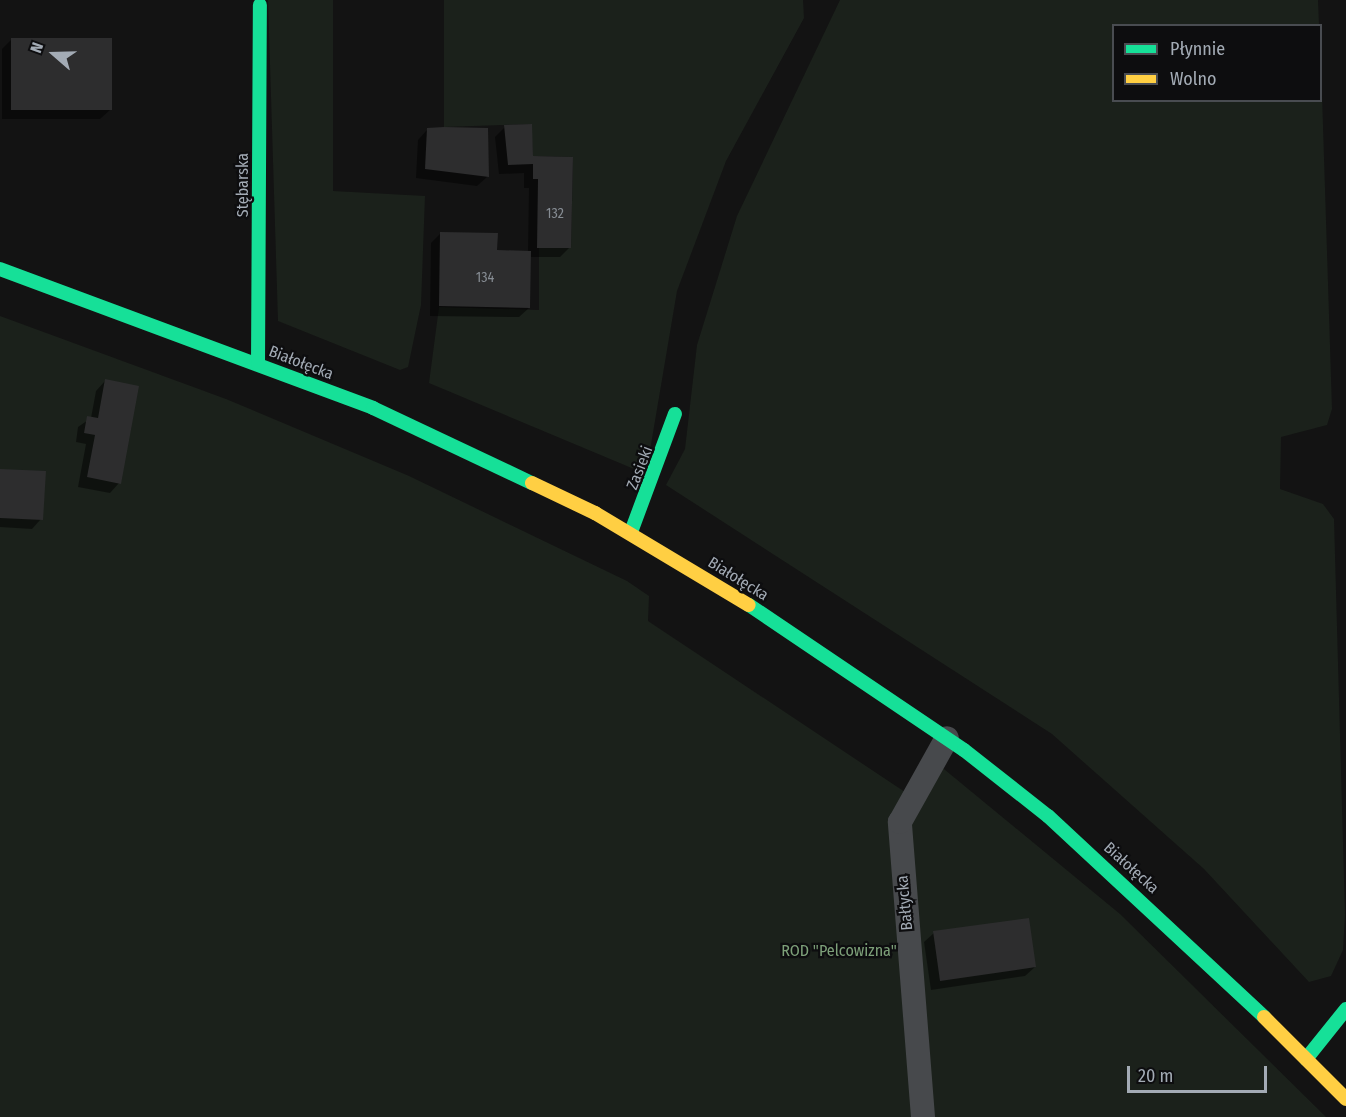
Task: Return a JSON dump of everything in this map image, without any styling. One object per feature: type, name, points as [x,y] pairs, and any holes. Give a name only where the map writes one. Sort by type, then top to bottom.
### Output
[{"type":"street","name":"Stębarska","points":[[258,364],[260,5]]},
{"type":"street","name":"Białołęcka","points":[[0,269],[373,408],[631,531],[947,738],[1135,893],[1346,1099]]},
{"type":"street","name":"Zasieki","points":[[631,531],[675,414]]},
{"type":"street","points":[[1306,1059],[1346,1009]]},
{"type":"lane","name":"Bałtycka","points":[[923,1117],[900,822],[947,738]]},
{"type":"green space","points":[[268,0],[333,0],[333,191],[425,196],[421,305],[408,367],[400,370],[278,321]]},
{"type":"green space","points":[[444,0],[803,0],[804,18],[726,161],[677,291],[646,474],[429,383],[439,307],[539,310],[539,248],[571,248],[573,157],[533,156],[531,124],[444,127]]},
{"type":"green space","points":[[840,0],[1318,0],[1319,24],[1112,24],[1112,102],[1322,102],[1322,94],[1332,409],[1327,425],[1281,437],[1280,489],[1323,504],[1334,519],[1345,915],[1343,950],[1331,976],[1309,982],[1204,869],[1052,734],[666,485],[685,449],[697,345],[737,216]]},
{"type":"green space","name":"ROD \"Pelcowizna\"","points":[[0,316],[226,399],[409,476],[627,581],[649,596],[648,621],[911,796],[933,760],[1120,914],[1326,1117],[0,1117]]},
{"type":"building","points":[[11,38],[112,38],[112,110],[11,110]]},
{"type":"building","points":[[532,124],[533,156],[573,157],[571,248],[537,248],[538,179],[533,179],[533,164],[508,165],[504,125]]},
{"type":"building","points":[[427,128],[488,128],[489,177],[425,169]]},
{"type":"building","points":[[440,232],[498,233],[497,250],[531,251],[530,308],[439,306]]},
{"type":"building","points":[[105,379],[139,386],[121,484],[87,477],[95,435],[84,433],[87,416],[98,418]]},
{"type":"building","points":[[0,469],[46,471],[43,520],[0,518]]},
{"type":"building","points":[[1029,918],[1036,967],[940,981],[933,931]]},
{"type":"traffic: fast","points":[[258,364],[260,5]]},
{"type":"traffic: fast","points":[[0,269],[373,408],[532,483]]},
{"type":"traffic: fast","points":[[631,532],[675,414]]},
{"type":"traffic: fast","points":[[749,605],[964,750],[1048,816],[1264,1017]]},
{"type":"traffic: fast","points":[[1306,1059],[1346,1009]]},
{"type":"traffic: slow","points":[[532,483],[595,513],[749,605]]},
{"type":"traffic: slow","points":[[1264,1017],[1346,1099]]}]
